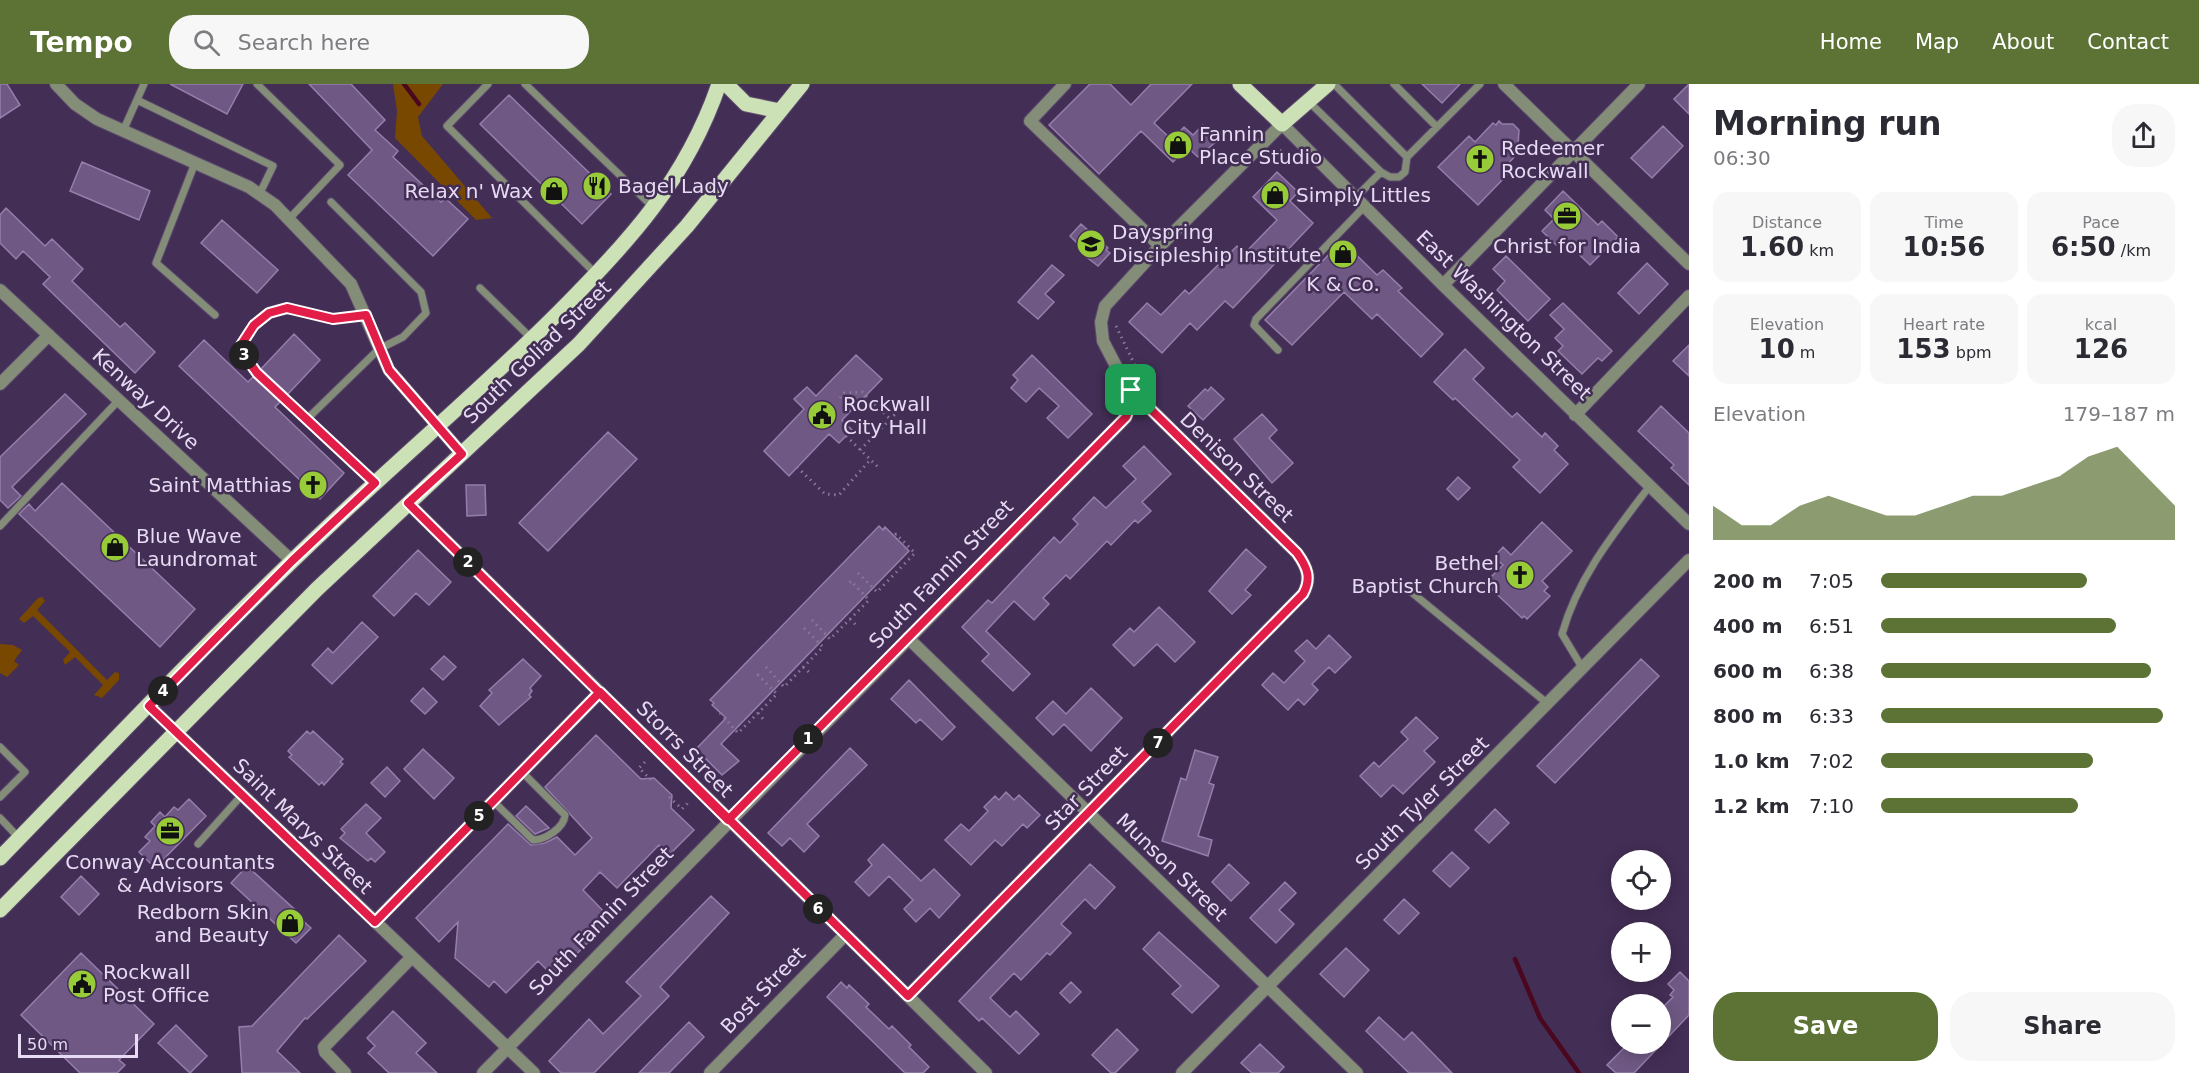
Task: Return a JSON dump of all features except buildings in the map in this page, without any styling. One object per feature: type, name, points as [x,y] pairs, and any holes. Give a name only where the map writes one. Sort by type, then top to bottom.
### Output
[{"type":"main road","name":"South Goliad Street","points":[[2,851],[19,838],[292,561],[532,339],[596,274],[654,209],[694,146],[719,84]]},
{"type":"main road","points":[[726,84],[746,104],[780,111]]},
{"type":"main road","name":"South Goliad Street","points":[[0,910],[295,610],[557,367],[621,300],[714,194],[802,84]]},
{"type":"main road","name":"East Washington Street","points":[[1240,84],[1282,124]]},
{"type":"main road","points":[[1282,124],[1328,84]]},
{"type":"street","points":[[56,84],[86,112],[260,193],[289,219],[344,274],[357,294],[389,370],[462,454]]},
{"type":"street","points":[[1065,84],[1030,121],[1160,246]]},
{"type":"street","points":[[1504,84],[1689,264]]},
{"type":"street","points":[[1443,285],[1639,84]]},
{"type":"street","points":[[1131,390],[1103,341],[1102,315],[1112,296],[1282,124]]},
{"type":"street","name":"East Washington Street","points":[[1282,124],[1575,415],[1689,524]]},
{"type":"street","name":"Kenway Drive","points":[[0,290],[292,561]]},
{"type":"street","points":[[1575,415],[1689,296]]},
{"type":"street","points":[[0,384],[49,335]]},
{"type":"street","name":"Denison Street","points":[[1131,390],[1297,553],[1309,575]]},
{"type":"street","name":"South Fannin Street","points":[[483,1073],[728,820],[1126,417],[1131,405],[1131,390]]},
{"type":"street","name":"Storrs Street","points":[[408,503],[986,1073]]},
{"type":"street","name":"South Tyler Street","points":[[1182,1073],[1689,560]]},
{"type":"street","name":"Star Street","points":[[908,996],[1303,594],[1309,575]]},
{"type":"street","name":"Munson Street","points":[[908,638],[1357,1073]]},
{"type":"street","points":[[375,922],[600,692]]},
{"type":"street","name":"Saint Marys Street","points":[[149,706],[534,1073]]},
{"type":"street","name":"Bost Street","points":[[710,1073],[845,935]]},
{"type":"street","points":[[345,1073],[325,1052],[324,1047],[412,957]]},
{"type":"lane","points":[[123,131],[144,84]]},
{"type":"lane","points":[[257,84],[340,165],[289,219]]},
{"type":"lane","points":[[488,84],[447,126],[596,274]]},
{"type":"lane","points":[[525,84],[654,209]]},
{"type":"lane","points":[[1334,84],[1407,157]]},
{"type":"lane","points":[[1394,84],[1437,127]]},
{"type":"lane","points":[[1308,101],[1381,172],[1390,177],[1399,177],[1406,172],[1407,157],[1480,84]]},
{"type":"lane","points":[[137,99],[273,166],[260,193]]},
{"type":"lane","points":[[195,163],[156,263],[215,315]]},
{"type":"lane","points":[[1355,198],[1381,172]]},
{"type":"lane","points":[[307,419],[379,349],[403,338],[426,313],[421,292],[331,202]]},
{"type":"lane","points":[[1278,350],[1254,325],[1256,319],[1364,207]]},
{"type":"lane","points":[[480,288],[532,339]]},
{"type":"lane","points":[[366,315],[333,319],[287,308],[269,313],[245,336],[241,345],[244,355],[257,373],[375,483]]},
{"type":"lane","points":[[0,526],[118,401]]},
{"type":"lane","points":[[1583,669],[1562,634],[1568,611],[1587,572],[1649,487]]},
{"type":"lane","points":[[1410,591],[1548,704]]},
{"type":"lane","points":[[0,747],[25,772],[0,797]]},
{"type":"lane","points":[[493,801],[533,840],[555,831],[564,821],[565,815],[522,772]]},
{"type":"lane","points":[[198,844],[242,795]]},
{"type":"lane","points":[[0,818],[19,838]]},
{"type":"path","points":[[1267,153],[1273,150],[1285,151]]},
{"type":"path","points":[[1116,318],[1116,325],[1142,377],[1145,391]]},
{"type":"path","points":[[840,398],[844,393],[862,392],[889,418]]},
{"type":"path","points":[[859,449],[909,400]]},
{"type":"path","points":[[846,436],[880,469]]},
{"type":"path","points":[[797,467],[820,489],[831,496],[840,495],[870,459]]},
{"type":"path","points":[[858,573],[877,592],[896,573],[915,553],[896,534],[894,536]]},
{"type":"path","points":[[896,573],[900,577]]},
{"type":"path","points":[[812,620],[830,639],[869,600],[851,581],[848,584]]},
{"type":"path","points":[[850,619],[857,626]]},
{"type":"path","points":[[766,667],[784,687],[823,647],[804,628],[802,630]]},
{"type":"path","points":[[803,667],[810,673]]},
{"type":"path","points":[[720,714],[738,734],[758,714],[777,694],[758,675],[756,677]]},
{"type":"path","points":[[758,714],[764,720]]},
{"type":"path","points":[[645,762],[639,768],[652,781]]},
{"type":"path","points":[[669,796],[681,809],[688,802]]},
{"type":"shaded area","points":[[393,84],[443,84],[418,117],[422,136],[492,218],[476,220],[395,138],[397,111]]},
{"type":"shaded area","points":[[42,597],[45,601],[37,610],[107,680],[115,672],[119,673],[119,680],[102,698],[94,695],[103,685],[75,657],[65,665],[63,660],[70,652],[33,616],[24,623],[19,619],[38,598]]},
{"type":"shaded area","points":[[0,644],[13,645],[22,650],[14,661],[19,665],[7,677],[0,673]]},
{"type":"waterway","points":[[404,84],[419,104]]},
{"type":"waterway","points":[[1515,959],[1540,1018],[1579,1073]]},
{"type":"place","name":"Fannin Place Studio","points":[[1178,145]]},
{"type":"place","name":"Redeemer Rockwall","points":[[1480,159]]},
{"type":"place","name":"Bagel Lady","points":[[597,186]]},
{"type":"place","name":"Relax n' Wax","points":[[554,191]]},
{"type":"place","name":"Simply Littles","points":[[1275,195]]},
{"type":"place","name":"Christ for India","points":[[1567,216]]},
{"type":"place","name":"Dayspring Discipleship Institute","points":[[1091,244]]},
{"type":"place","name":"K & Co.","points":[[1343,254]]},
{"type":"place","name":"Rockwall City Hall","points":[[822,415]]},
{"type":"place","name":"Saint Matthias","points":[[313,485]]},
{"type":"place","name":"Blue Wave Laundromat","points":[[115,547]]},
{"type":"place","name":"Bethel Baptist Church","points":[[1520,575]]},
{"type":"place","name":"Conway Accountants & Advisors","points":[[170,831]]},
{"type":"place","name":"Redborn Skin and Beauty","points":[[290,923]]},
{"type":"place","name":"Rockwall Post Office","points":[[82,984]]},
{"type":"route","points":[[1131,390],[1131,405],[1126,417],[1071,471],[898,649],[728,820],[600,692],[408,503],[462,454],[409,396],[389,370],[366,315],[351,319],[333,319],[287,308],[269,313],[245,336],[241,345],[244,355],[257,373],[375,483],[292,561],[149,706],[375,922],[600,692],[737,829],[908,996],[1303,594],[1308,585],[1309,575],[1297,553],[1131,390]]}]
